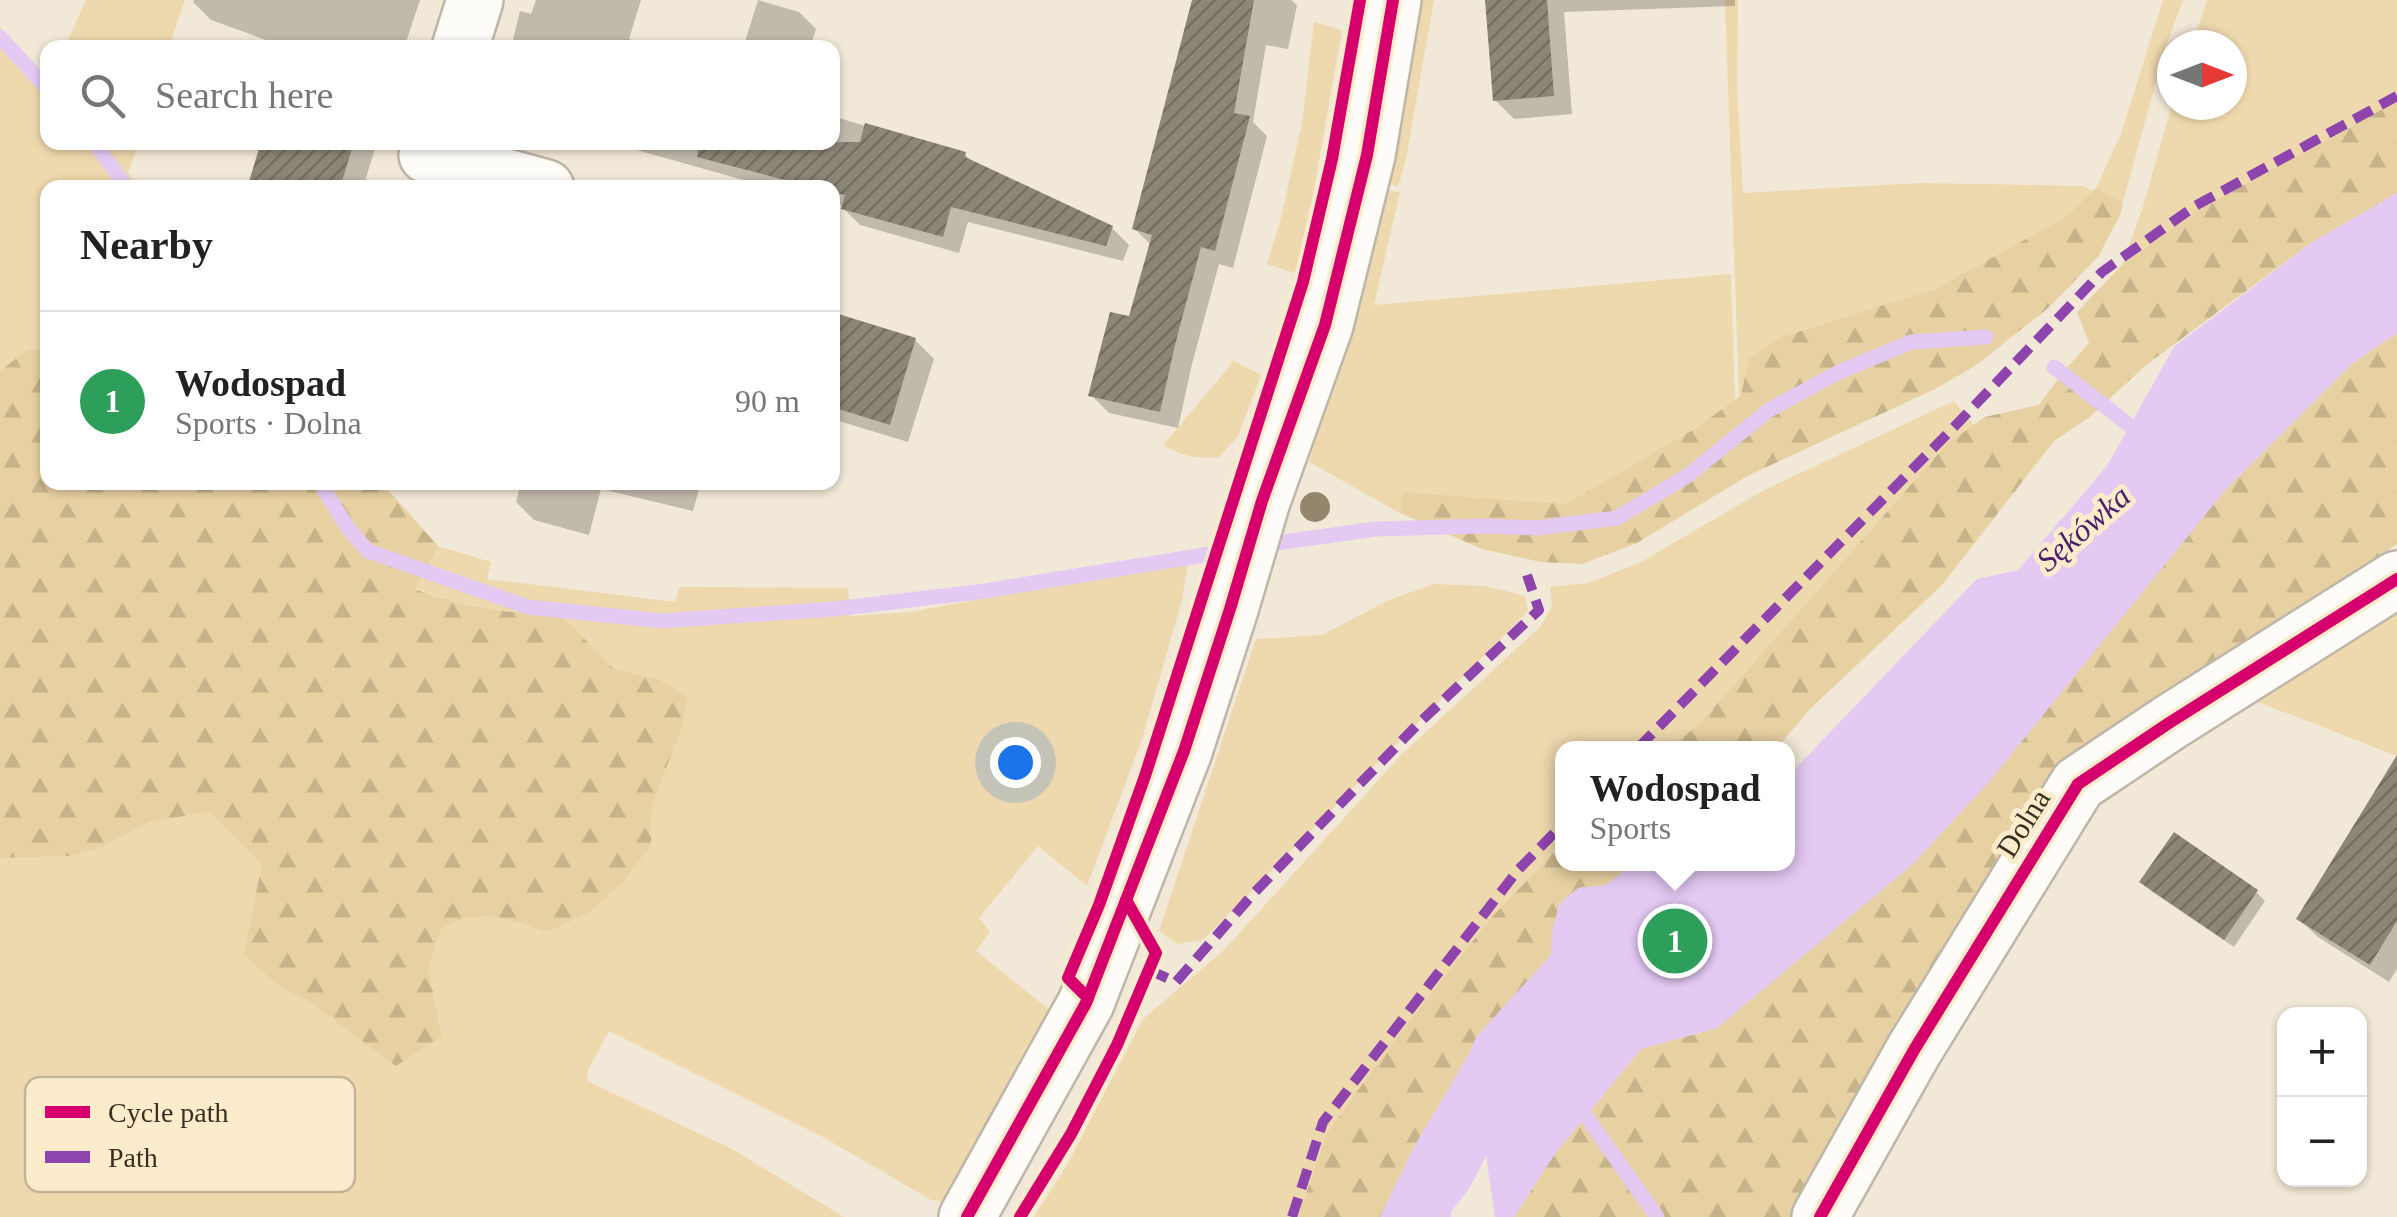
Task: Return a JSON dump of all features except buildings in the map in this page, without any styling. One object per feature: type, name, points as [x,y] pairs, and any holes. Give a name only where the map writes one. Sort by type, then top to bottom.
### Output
[{"type":"street","points":[[462,40],[474,0]]},
{"type":"street","points":[[967,1217],[1086,1003],[1184,751],[1262,501],[1326,326],[1367,155],[1393,0]]},
{"type":"street","points":[[424,162],[508,180]]},
{"type":"street","name":"Dolna","points":[[1820,1217],[1914,1050],[2078,784],[2169,722],[2397,580]]},
{"type":"shaded area","points":[[86,0],[185,0],[171,40],[68,40]]},
{"type":"shaded area","points":[[1421,0],[1434,0],[1398,187],[1388,183]]},
{"type":"shaded area","points":[[1725,0],[1738,0],[1737,88],[1743,193],[1921,183],[2083,186],[2094,191],[2066,217],[1935,289],[1781,337],[1739,396]]},
{"type":"shaded area","points":[[2163,0],[2183,0],[2172,30],[2157,30],[2157,78],[2123,202],[2096,188],[2121,134]]},
{"type":"shaded area","points":[[2207,0],[2397,0],[2397,101],[2196,211],[2122,265],[2167,120],[2247,120],[2247,30],[2197,30]]},
{"type":"shaded area","points":[[1314,22],[1342,30],[1295,273],[1267,264],[1302,123]]},
{"type":"shaded area","points":[[0,27],[40,74],[40,150],[136,150],[128,173],[134,180],[40,180],[40,349],[27,350],[0,371]]},
{"type":"shaded area","points":[[1386,190],[1400,192],[1374,305],[1731,274],[1735,399],[1696,428],[1566,504],[1403,492],[1400,513],[1309,462],[1371,258]]},
{"type":"shaded area","points":[[1232,360],[1261,375],[1238,436],[1219,457],[1190,456],[1163,445],[1230,366]]},
{"type":"shaded area","points":[[1954,401],[1974,425],[1947,444],[1700,723],[1678,741],[1555,741],[1555,850],[1491,919],[1327,1133],[1298,1217],[1034,1217],[1068,1163],[1143,1019],[1225,949],[1402,754],[1541,626],[1552,607],[1550,587],[1589,583],[1641,562],[1764,490]]},
{"type":"shaded area","points":[[438,546],[491,562],[487,579],[675,602],[680,587],[848,588],[850,616],[910,612],[1188,563],[1182,600],[1142,739],[1087,886],[1038,846],[979,918],[990,932],[976,951],[1062,1020],[956,1204],[931,1200],[823,1137],[609,1031],[588,1070],[587,1081],[732,1149],[844,1217],[0,1217],[0,858],[72,856],[102,847],[149,822],[209,812],[263,863],[261,868],[299,998],[442,1035],[428,966],[441,929],[481,916],[547,932],[651,845],[652,805],[666,768],[658,679],[614,669],[562,616],[487,608],[415,588]]},
{"type":"shaded area","points":[[1433,584],[1486,586],[1525,596],[1528,611],[1203,940],[1177,944],[1159,931],[1256,639],[1322,635],[1387,601]]},
{"type":"shaded area","points":[[2397,593],[2397,756],[2240,695]]},
{"type":"green space","points":[[2397,101],[2397,193],[2311,243],[2146,365],[2091,416],[2054,441],[1942,585],[1811,708],[1783,741],[1678,741],[1700,723],[1947,444],[1985,417],[2039,405],[2089,343],[2077,312],[2122,265],[2196,211]]},
{"type":"green space","points":[[2096,188],[2123,202],[2098,257],[2047,309],[1975,366],[1935,389],[1747,476],[1637,543],[1582,564],[1541,562],[1482,549],[1400,513],[1402,492],[1566,504],[1696,428],[1741,395],[1749,359],[1781,337],[1935,289],[2066,217]]},
{"type":"green space","points":[[2397,333],[2397,544],[2072,772],[1807,1217],[1514,1217],[1554,1155],[1641,1049],[1717,1028],[1988,782],[2226,489],[2353,363]]},
{"type":"green space","points":[[40,349],[40,490],[388,490],[438,546],[415,589],[487,609],[562,616],[614,669],[658,679],[688,697],[681,729],[652,805],[651,845],[623,882],[590,912],[547,932],[482,916],[441,929],[428,967],[442,1036],[396,1066],[310,1002],[275,982],[244,954],[262,863],[209,812],[149,822],[102,847],[72,856],[0,858],[0,371],[27,350]]},
{"type":"green space","points":[[1555,851],[1555,871],[1625,871],[1606,885],[1578,888],[1552,933],[1552,955],[1477,1036],[1413,1149],[1380,1217],[1298,1217],[1327,1133],[1491,918]]},
{"type":"water","name":"Sękówka","points":[[2397,193],[2397,333],[2353,363],[2226,489],[1988,783],[1913,864],[1717,1028],[1641,1049],[1554,1155],[1514,1217],[1495,1217],[1486,1156],[1451,1217],[1380,1217],[1413,1149],[1477,1036],[1551,955],[1559,904],[1578,888],[1606,885],[1625,871],[1795,871],[1795,769],[1977,579],[2018,570],[2107,466],[2174,347],[2311,243]]},
{"type":"waterway","points":[[0,37],[40,80]]},
{"type":"waterway","points":[[100,150],[121,180]]},
{"type":"waterway","points":[[1262,545],[1376,529],[1537,528],[1617,518],[1687,476],[1769,410],[1837,373],[1911,342],[1986,337]]},
{"type":"waterway","points":[[2054,367],[2146,438]]},
{"type":"waterway","points":[[324,490],[368,551],[528,607],[661,621],[834,609],[985,591],[1234,550]]},
{"type":"waterway","points":[[1576,1102],[1657,1217]]},
{"type":"marked path","points":[[1645,741],[2102,272],[2195,206],[2397,96]]},
{"type":"marked path","points":[[1149,970],[1176,982],[1253,894],[1418,724],[1539,610],[1527,575]]},
{"type":"marked path","points":[[1292,1217],[1323,1122],[1518,870],[1555,832]]},
{"type":"cycle path","points":[[1088,998],[1068,978],[1145,776],[1303,282],[1332,159],[1360,0]]},
{"type":"cycle path","points":[[967,1217],[1086,1003],[1184,751],[1262,501],[1325,325],[1367,155],[1393,0]]},
{"type":"cycle path","points":[[1820,1217],[1914,1050],[2078,784],[2397,579]]},
{"type":"cycle path","points":[[1020,1217],[1071,1134],[1117,1045],[1156,953],[1126,900]]},
{"type":"place","name":"Wodospad","points":[[1675,941]]}]
